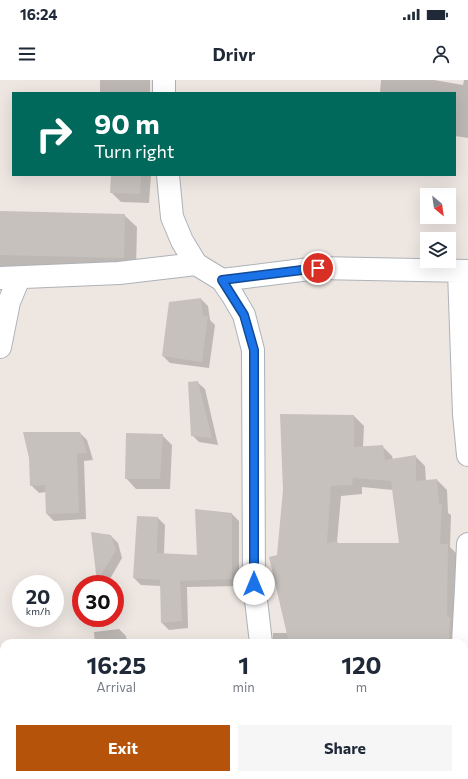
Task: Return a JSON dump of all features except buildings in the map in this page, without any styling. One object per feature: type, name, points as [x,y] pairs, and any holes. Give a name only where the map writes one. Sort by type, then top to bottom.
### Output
[{"type":"street","points":[[164,80],[164,92]]},
{"type":"street","points":[[168,176],[172,217],[182,241],[196,264],[222,280],[244,315],[254,350],[254,584],[261,639]]},
{"type":"street","points":[[0,347],[9,302],[9,278],[119,273],[196,264]]},
{"type":"street","points":[[222,280],[318,268],[464,271],[464,414],[468,455]]},
{"type":"street","points":[[464,639],[468,544]]},
{"type":"route","points":[[254,584],[254,350],[244,315],[222,280],[318,268]]}]
